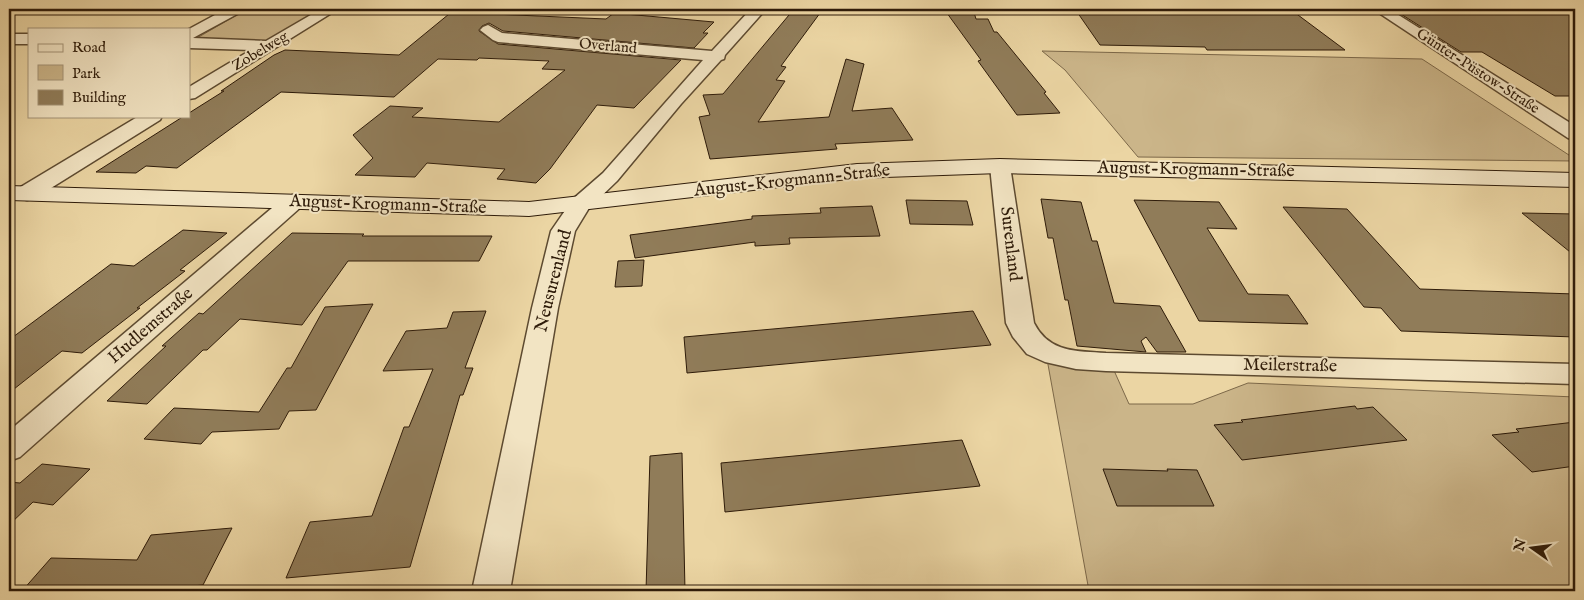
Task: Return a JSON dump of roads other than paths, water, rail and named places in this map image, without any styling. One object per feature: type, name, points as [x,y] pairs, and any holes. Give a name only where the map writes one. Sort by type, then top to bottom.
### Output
[{"type":"main road","name":"August-Krogmann-Straße","points":[[18,193],[530,209],[838,173],[1000,166],[1575,180]]},
{"type":"street","points":[[190,34],[236,9]]},
{"type":"street","name":"Zobelweg","points":[[190,93],[331,9]]},
{"type":"street","name":"Neusurenland","points":[[491,591],[545,308],[563,231],[581,204],[610,177],[675,100],[718,56],[759,9]]},
{"type":"street","name":"Günter-Püstow-Straße","points":[[1380,9],[1575,134]]},
{"type":"street","name":"Overland","points":[[487,36],[718,56]]},
{"type":"street","points":[[9,39],[28,39]]},
{"type":"street","points":[[190,43],[269,46]]},
{"type":"street","points":[[18,193],[149,118]]},
{"type":"street","name":"Surenland","points":[[1000,166],[1020,323]]},
{"type":"street","name":"Hudlemstraße","points":[[9,449],[293,202]]},
{"type":"street","name":"Meilerstraße","points":[[1020,323],[1030,341],[1049,353],[1071,359],[1106,362],[1575,374]]}]
